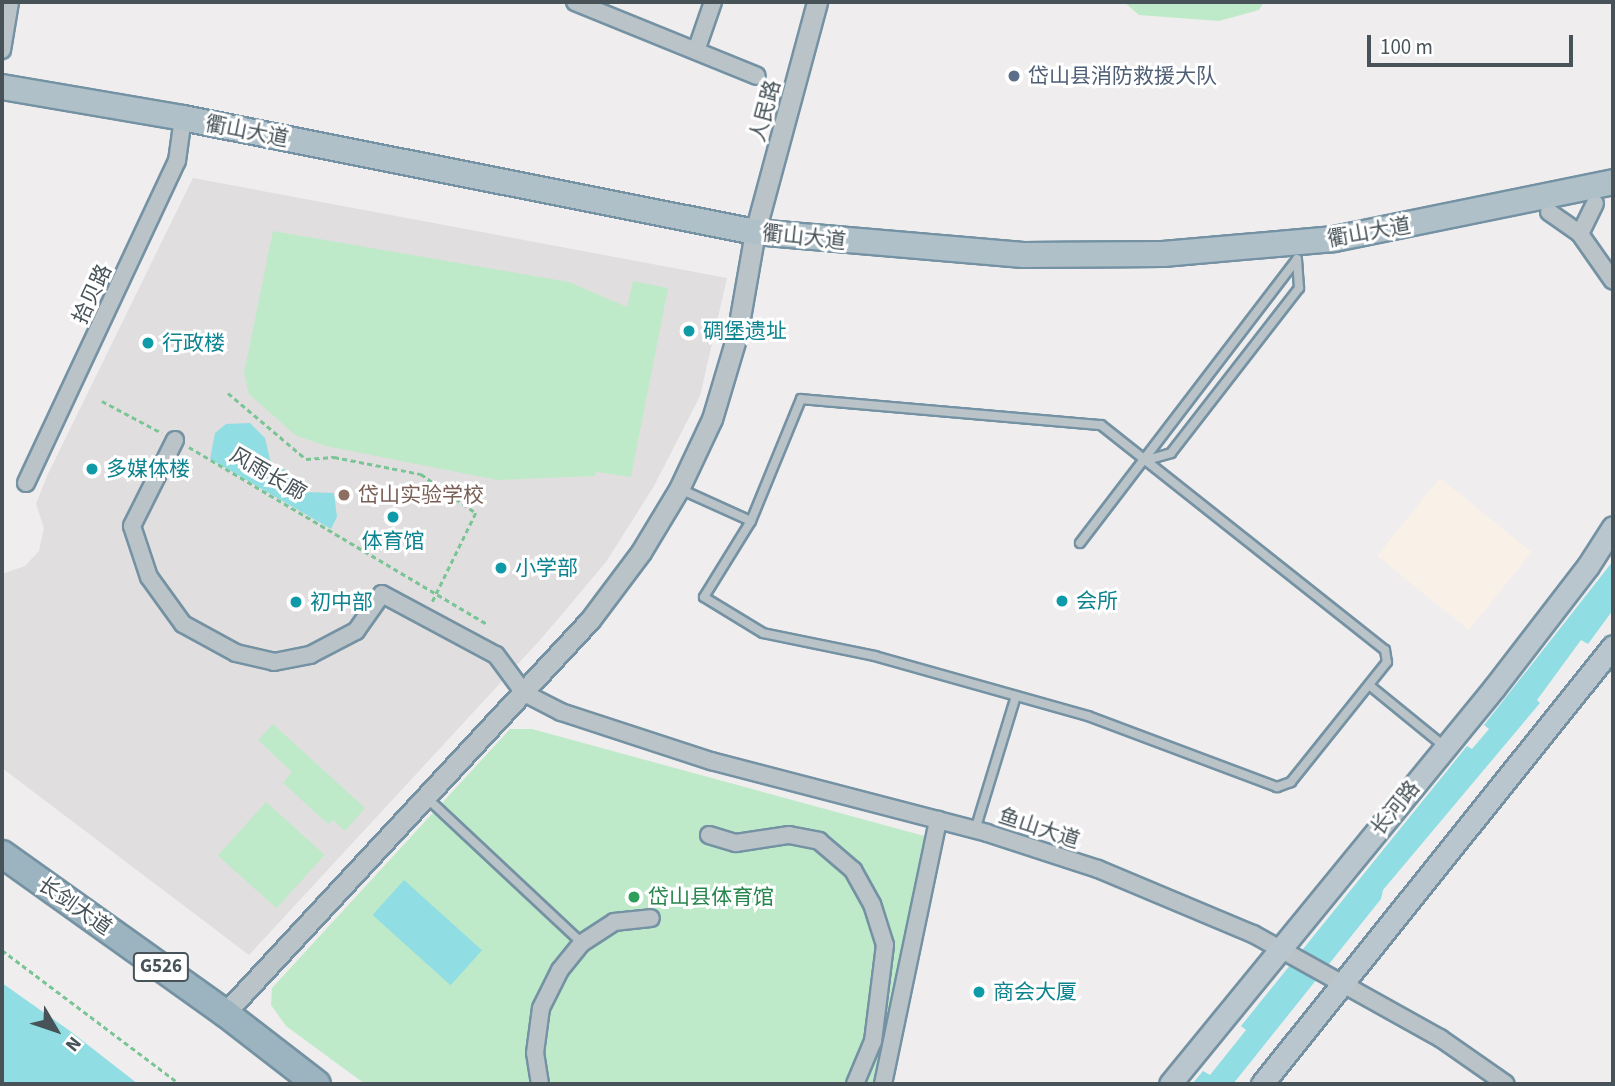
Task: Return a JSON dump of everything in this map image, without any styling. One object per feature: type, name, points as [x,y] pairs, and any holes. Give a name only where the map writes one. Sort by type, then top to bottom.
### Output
[{"type":"highway","name":"长剑大道","points":[[2,854],[225,1013],[317,1084]]},
{"type":"highway","name":"长剑大道","points":[[2,871],[294,1084]]},
{"type":"main road","name":"衢山大道","points":[[2,87],[754,239],[1022,269],[1164,268],[1297,259],[1604,201]]},
{"type":"main road","name":"衢山大道","points":[[2,102],[181,125]]},
{"type":"main road","name":"衢山大道","points":[[754,239],[1023,255],[1163,254],[1334,239],[1613,183]]},
{"type":"main road","name":"长河路","points":[[1170,1084],[1445,747],[1588,566],[1613,527]]},
{"type":"main road","points":[[1262,1084],[1613,646]]},
{"type":"street","points":[[2,50],[10,2]]},
{"type":"street","points":[[575,2],[757,76]]},
{"type":"street","points":[[696,51],[713,2]]},
{"type":"street","name":"人民路","points":[[225,1013],[590,620],[640,552],[679,489],[712,419],[737,335],[754,239],[817,2]]},
{"type":"street","name":"拾贝路","points":[[26,484],[177,161],[181,125]]},
{"type":"street","points":[[1580,234],[1604,201]]},
{"type":"street","points":[[1549,212],[1580,234],[1613,281]]},
{"type":"street","points":[[175,440],[132,526],[149,576],[183,624],[236,653],[274,662],[310,655],[356,631],[382,594],[496,655],[524,693]]},
{"type":"street","name":"鱼山大道","points":[[524,693],[561,712],[711,761],[975,830],[1098,869],[1280,949],[1440,1038],[1506,1084]]},
{"type":"street","points":[[883,1084],[938,820]]},
{"type":"street","points":[[709,835],[736,843],[789,835],[820,841],[853,870],[872,904],[885,945],[873,1041],[856,1084]]},
{"type":"street","points":[[540,1084],[535,1053],[541,1008],[560,970],[582,943],[614,922],[651,918]]},
{"type":"lane","points":[[1080,543],[1147,460],[1156,441],[1297,259]]},
{"type":"lane","points":[[1147,460],[1171,453],[1299,288],[1297,259]]},
{"type":"lane","points":[[801,399],[1101,425],[1385,650],[1387,662],[1291,782],[1277,787],[1088,716],[875,656],[763,633],[704,597],[751,521],[801,399]]},
{"type":"lane","points":[[679,489],[751,521]]},
{"type":"lane","points":[[1368,685],[1445,747]]},
{"type":"lane","points":[[975,830],[1016,696]]},
{"type":"lane","points":[[427,798],[582,943]]},
{"type":"path","points":[[228,393],[306,459],[334,457],[421,474],[476,513],[438,594]]},
{"type":"path","name":"风雨长廊","points":[[102,401],[175,440],[487,624]]},
{"type":"path","points":[[2,950],[180,1084]]},
{"type":"shaded area","name":"岱山实验学校","points":[[193,178],[727,278],[700,396],[654,486],[606,562],[541,639],[249,955],[2,768],[2,574],[25,566],[39,551],[44,528],[36,504],[47,476]]},
{"type":"shaded area","points":[[1440,478],[1532,552],[1469,630],[1377,556]]},
{"type":"green space","points":[[1124,2],[1264,2],[1259,10],[1219,21],[1139,15]]},
{"type":"green space","points":[[273,231],[569,282],[627,307],[633,281],[668,288],[631,477],[596,472],[595,476],[497,480],[326,446],[295,435],[249,394],[244,373]]},
{"type":"green space","points":[[273,724],[365,808],[345,831],[333,820],[328,824],[283,783],[292,772],[258,740]]},
{"type":"green space","name":"岱山县体育馆","points":[[510,729],[532,729],[928,837],[873,1084],[365,1084],[286,1026],[271,1005],[272,988]]},
{"type":"green space","points":[[266,802],[325,855],[277,908],[218,856]]},
{"type":"water","points":[[250,423],[265,438],[272,468],[288,470],[304,492],[334,493],[337,517],[331,529],[210,459],[215,433],[226,424]]},
{"type":"water","points":[[1613,561],[1613,610],[1588,644],[1581,640],[1537,700],[1540,703],[1383,890],[1381,899],[1233,1084],[1192,1084],[1203,1071],[1210,1075],[1246,1030],[1241,1026],[1467,746],[1472,749],[1489,729],[1484,725]]},
{"type":"water","points":[[404,880],[482,950],[451,985],[373,915]]},
{"type":"water","points":[[2,983],[70,1031],[138,1084],[2,1084]]},
{"type":"place","name":"岱山县消防救援大队","points":[[1014,76]]},
{"type":"place","name":"碉堡遗址","points":[[689,331]]},
{"type":"place","name":"行政楼","points":[[148,343]]},
{"type":"place","name":"多媒体楼","points":[[92,469]]},
{"type":"place","name":"岱山实验学校","points":[[344,495]]},
{"type":"place","name":"体育馆","points":[[393,517]]},
{"type":"place","name":"小学部","points":[[501,568]]},
{"type":"place","name":"会所","points":[[1062,601]]},
{"type":"place","name":"初中部","points":[[296,602]]},
{"type":"place","name":"岱山县体育馆","points":[[634,897]]},
{"type":"place","name":"商会大厦","points":[[979,992]]}]
